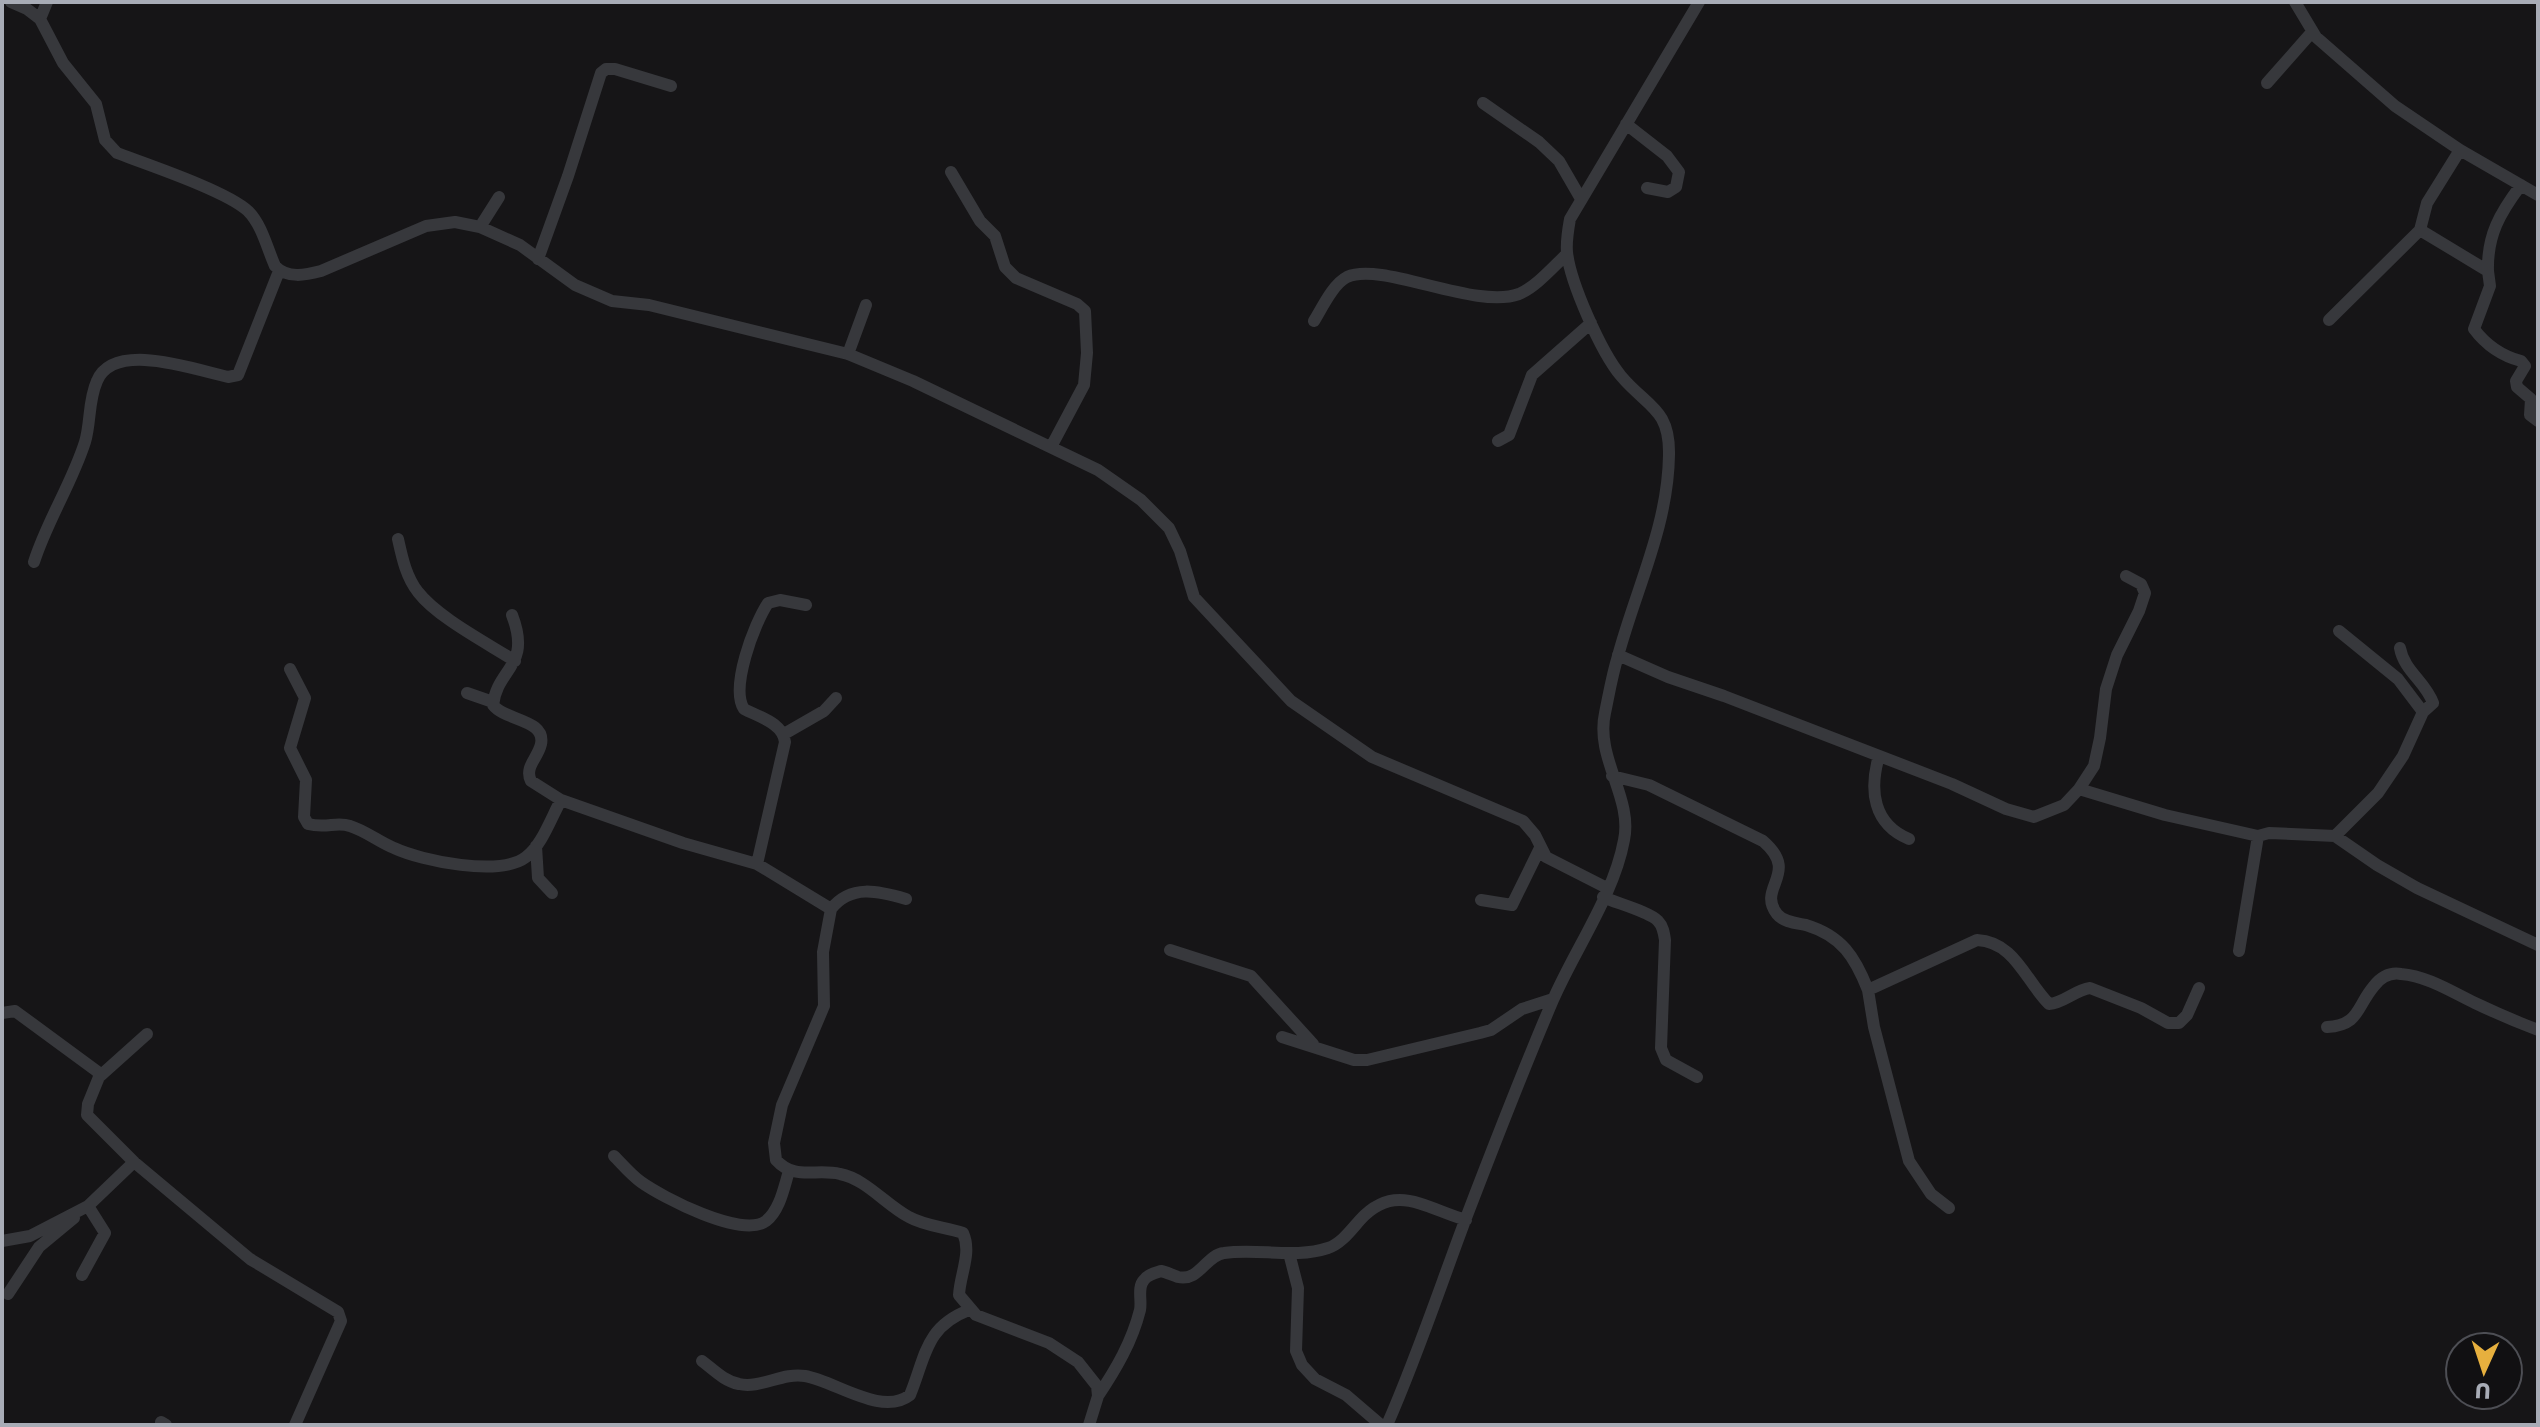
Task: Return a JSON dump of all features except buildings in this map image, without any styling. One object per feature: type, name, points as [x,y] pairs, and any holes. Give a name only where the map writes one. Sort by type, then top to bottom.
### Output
[{"type":"street","points":[[11,2],[40,19],[63,63],[96,104],[108,146],[117,153],[193,183],[245,209],[260,227],[279,271],[308,275],[439,223],[455,222],[480,227],[520,245],[575,285],[612,301],[649,305],[848,354],[913,381],[1098,470],[1141,500],[1161,519],[1176,542],[1194,597],[1291,701],[1372,757],[1523,821],[1531,828],[1549,859],[1657,919],[1665,940],[1661,1048],[1666,1060],[1697,1077]]},
{"type":"street","points":[[40,19],[47,2]]},
{"type":"street","points":[[2295,2],[2312,32],[2395,106],[2460,150],[2538,195]]},
{"type":"street","points":[[1387,1425],[1424,1339],[1466,1220],[1553,999],[1605,892],[1623,846],[1626,824],[1604,744],[1603,722],[1618,655],[1658,534],[1669,470],[1670,435],[1665,422],[1648,400],[1622,376],[1596,339],[1567,254],[1570,219],[1694,3]]},
{"type":"street","points":[[2267,83],[2312,32]]},
{"type":"street","points":[[538,259],[601,73],[606,69],[615,69],[671,86]]},
{"type":"street","points":[[1483,103],[1539,142],[1559,161],[1581,199]]},
{"type":"street","points":[[1626,124],[1667,156],[1679,172],[1676,187],[1668,192],[1647,188]]},
{"type":"street","points":[[2329,320],[2420,230],[2427,203],[2460,150]]},
{"type":"street","points":[[951,172],[980,221],[995,236],[1009,273],[1077,304],[1085,311],[1087,369],[1084,385],[1051,447]]},
{"type":"street","points":[[2521,185],[2492,231],[2489,242],[2490,286],[2474,329],[2489,345],[2525,366],[2516,381],[2517,387],[2528,394],[2531,399],[2530,415],[2538,421]]},
{"type":"street","points":[[480,227],[499,197]]},
{"type":"street","points":[[2420,230],[2488,271]]},
{"type":"street","points":[[1314,321],[1342,281],[1350,275],[1395,278],[1485,295],[1514,295],[1524,292],[1567,254]]},
{"type":"street","points":[[34,562],[86,439],[97,379],[105,369],[129,359],[153,360],[228,377],[238,375],[279,271]]},
{"type":"street","points":[[848,354],[866,305]]},
{"type":"street","points":[[1498,441],[1509,435],[1532,375],[1591,323]]},
{"type":"street","points":[[398,539],[407,575],[431,606],[515,661]]},
{"type":"street","points":[[1618,655],[1668,677],[1952,784],[2006,809],[2034,817],[2064,805],[2094,766],[2106,689],[2145,593],[2141,584],[2126,576]]},
{"type":"street","points":[[757,864],[785,742],[784,734],[778,727],[744,709],[739,698],[742,677],[755,627],[768,603],[780,600],[806,605]]},
{"type":"street","points":[[512,615],[518,638],[515,661],[493,702],[499,712],[539,731],[540,747],[528,776],[531,781],[561,800],[683,843],[757,864],[831,909]]},
{"type":"street","points":[[2339,631],[2398,679],[2423,712]]},
{"type":"street","points":[[2335,836],[2378,793],[2403,756],[2423,712],[2432,706],[2433,699],[2407,668],[2400,648]]},
{"type":"street","points":[[290,669],[305,698],[290,748],[306,780],[304,817],[308,824],[325,828],[349,825],[409,854],[463,865],[499,866],[527,857],[561,800]]},
{"type":"street","points":[[467,693],[493,702]]},
{"type":"street","points":[[784,734],[824,711],[836,698]]},
{"type":"street","points":[[1879,756],[1873,779],[1874,805],[1889,826],[1909,839]]},
{"type":"street","points":[[1612,776],[1649,785],[1763,841],[1776,853],[1779,861],[1771,899],[1774,910],[1781,919],[1810,927],[1843,943],[1853,958],[1868,990],[1874,1027],[1909,1161],[1931,1194],[1949,1208]]},
{"type":"street","points":[[2079,789],[2165,815],[2258,836],[2269,833],[2335,836],[2417,888],[2538,945]]},
{"type":"street","points":[[2239,951],[2258,836]]},
{"type":"street","points":[[536,846],[538,878],[552,893]]},
{"type":"street","points":[[1481,900],[1512,905],[1540,848]]},
{"type":"street","points":[[906,899],[877,890],[840,898],[831,909],[823,952],[824,1006],[789,1086],[776,1126],[776,1160],[789,1171],[839,1173],[853,1178],[911,1218],[963,1233],[968,1247],[959,1281],[959,1295],[969,1310],[984,1320],[1049,1343],[1078,1362],[1097,1386],[1098,1396]]},
{"type":"street","points":[[1868,990],[1977,940],[1991,941],[2004,948],[2030,976],[2049,1004],[2057,1004],[2081,989],[2090,988],[2141,1008],[2168,1023],[2179,1023],[2187,1015],[2199,988]]},
{"type":"street","points":[[1170,950],[1251,976],[1316,1047]]},
{"type":"street","points":[[2327,1027],[2342,1026],[2354,1019],[2378,981],[2391,974],[2401,974],[2430,981],[2538,1030]]},
{"type":"street","points":[[1282,1037],[1354,1060],[1367,1060],[1491,1030],[1522,1009],[1553,999]]},
{"type":"street","points":[[2,1013],[15,1011],[98,1072],[99,1077]]},
{"type":"street","points":[[147,1034],[99,1077],[87,1115],[134,1162],[265,1270],[341,1316],[318,1377],[295,1425]]},
{"type":"street","points":[[614,1156],[638,1180],[665,1197],[729,1222],[753,1225],[763,1223],[775,1210],[789,1171]]},
{"type":"street","points":[[8,1294],[39,1247],[134,1162]]},
{"type":"street","points":[[1089,1425],[1098,1396],[1135,1331],[1143,1280],[1161,1271],[1180,1278],[1193,1275],[1212,1257],[1222,1253],[1290,1255],[1326,1249],[1336,1244],[1365,1214],[1392,1199],[1414,1201],[1466,1220]]},
{"type":"street","points":[[2,1241],[21,1239],[85,1208]]},
{"type":"street","points":[[82,1275],[105,1233],[85,1208]]},
{"type":"street","points":[[1290,1255],[1299,1308],[1296,1351],[1302,1365],[1315,1379],[1346,1395],[1381,1425]]},
{"type":"street","points":[[702,1361],[724,1379],[742,1385],[788,1375],[804,1375],[856,1395],[892,1402],[903,1400],[910,1395],[931,1339],[950,1317],[969,1310]]}]
